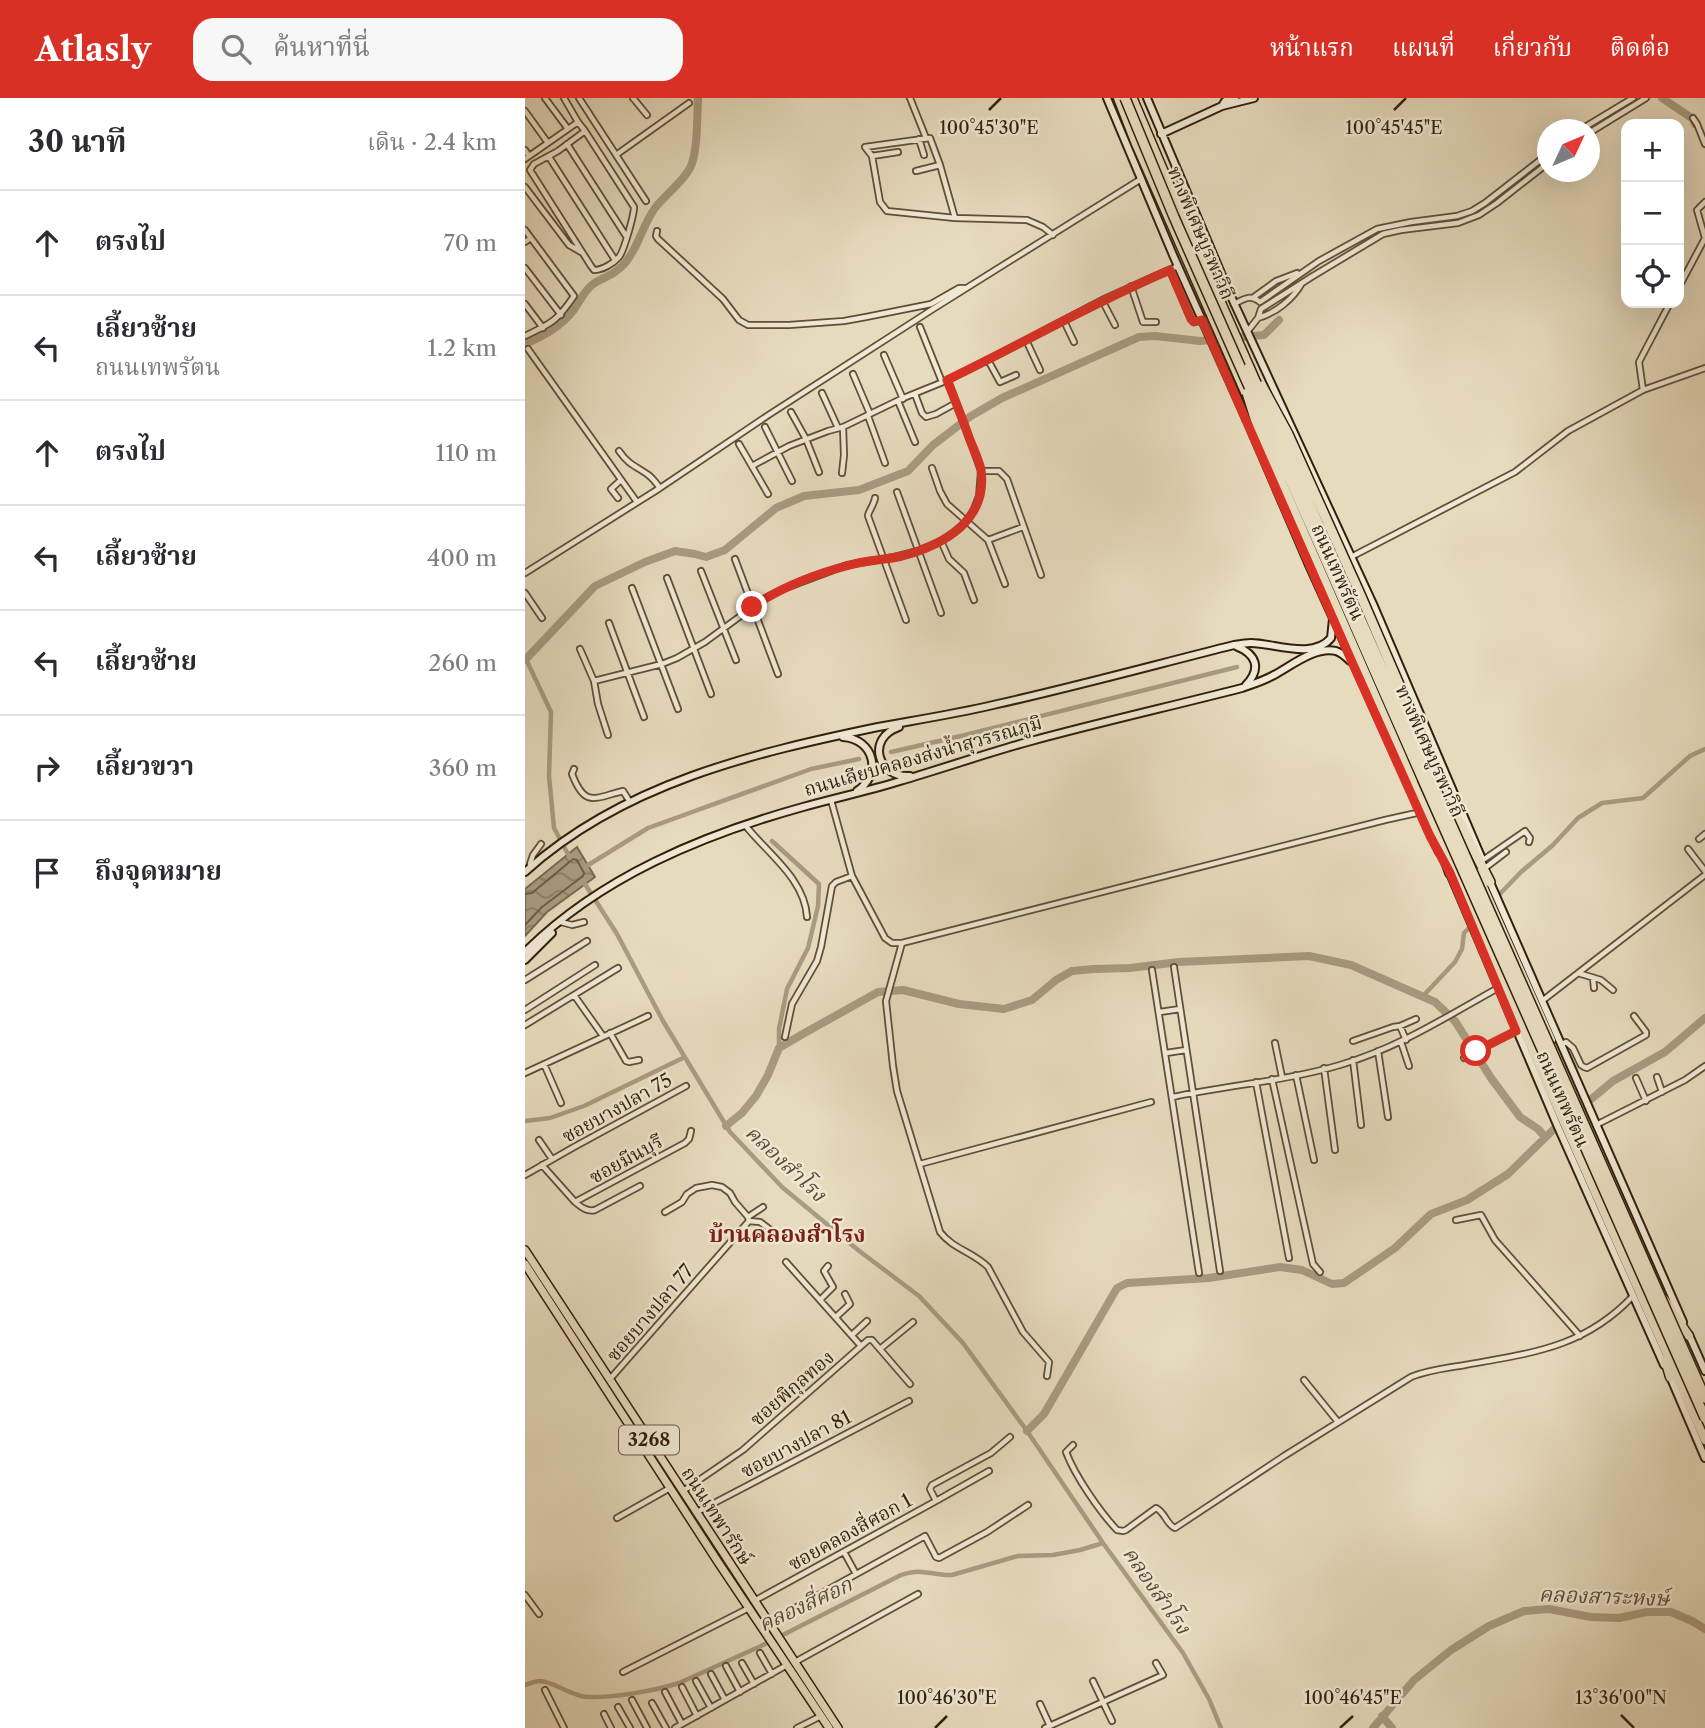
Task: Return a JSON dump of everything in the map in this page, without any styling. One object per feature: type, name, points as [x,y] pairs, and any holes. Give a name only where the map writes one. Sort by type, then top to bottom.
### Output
[{"type":"highway","name":"ถนนเทพรัตน","points":[[1118,98],[1238,375],[1355,659],[1437,825],[1546,1082],[1705,1440]]},
{"type":"highway","name":"ทางพิเศษบูรพาวิถี","points":[[1125,98],[1174,217],[1245,369],[1705,1398]]},
{"type":"highway","name":"ถนนเทพรัตน","points":[[1135,98],[1283,439],[1519,966],[1705,1391]]},
{"type":"highway","name":"ทางพิเศษบูรพาวิถี","points":[[1135,98],[1245,369],[1705,1418]]},
{"type":"highway","points":[[1245,369],[1268,396],[1285,426],[1457,817],[1490,882]]},
{"type":"highway","points":[[1245,369],[1251,407],[1259,431],[1434,828],[1450,873]]},
{"type":"highway","points":[[1355,659],[1377,648]]},
{"type":"highway","points":[[1663,1297],[1689,1336]]},
{"type":"highway","points":[[1657,1329],[1670,1377]]},
{"type":"main road","name":"ถนนเทพรัตน","points":[[1107,98],[1202,320],[1333,617],[1355,659],[1430,836],[1450,873],[1553,1117],[1705,1458]]},
{"type":"main road","name":"ถนนเทพรัตน","points":[[1147,98],[1234,304],[1373,604],[1490,882],[1705,1371]]},
{"type":"main road","points":[[1222,106],[1235,98]]},
{"type":"main road","points":[[1161,134],[1222,106],[1254,98]]},
{"type":"main road","points":[[1283,439],[1288,421]]},
{"type":"main road","name":"ถนนเลียบคลองส่งน้ำสุวรรณภูมิ","points":[[531,865],[590,824],[630,802],[664,786],[723,765],[834,737],[991,705],[1234,645],[1250,643],[1299,649],[1321,646],[1331,638],[1333,617]]},
{"type":"main road","points":[[1234,645],[1246,650],[1255,665],[1253,677],[1242,688]]},
{"type":"main road","name":"ถนนเลียบคลองส่งน้ำสุวรรณภูมิ","points":[[527,950],[598,893],[696,842],[745,825],[1032,741],[1242,688],[1262,681],[1312,654],[1336,651],[1355,659]]},
{"type":"main road","points":[[919,775],[902,776],[891,772],[881,762],[879,750],[883,737],[891,729],[925,719]]},
{"type":"main road","points":[[834,737],[856,740],[869,751],[872,759],[872,771],[867,782],[849,796]]},
{"type":"main road","points":[[525,960],[564,919]]},
{"type":"main road","name":"ถนนเทพารักษ์","points":[[525,1250],[610,1380],[670,1488],[838,1728]]},
{"type":"main road","name":"ถนนเทพารักษ์","points":[[525,1265],[683,1491],[752,1604]]},
{"type":"main road","name":"ถนนเทพารักษ์","points":[[791,1664],[828,1728]]},
{"type":"street","points":[[545,98],[568,129]]},
{"type":"street","points":[[564,98],[634,207],[635,212],[620,255],[601,270],[594,270],[530,170],[534,164],[549,157],[585,131]]},
{"type":"street","points":[[579,98],[646,201]]},
{"type":"street","points":[[633,98],[647,115]]},
{"type":"street","points":[[910,98],[926,138]]},
{"type":"street","points":[[1598,119],[1633,98]]},
{"type":"street","points":[[1600,127],[1646,98]]},
{"type":"street","points":[[616,155],[689,103]]},
{"type":"street","points":[[525,111],[548,143]]},
{"type":"street","points":[[1693,117],[1705,144]]},
{"type":"street","points":[[525,150],[527,157],[577,122]]},
{"type":"street","points":[[955,218],[931,140],[926,138],[865,147],[872,156],[880,202],[887,211],[955,218],[1027,220],[1053,234]]},
{"type":"street","points":[[919,139],[924,155]]},
{"type":"street","points":[[567,144],[626,236]]},
{"type":"street","points":[[872,156],[898,152]]},
{"type":"street","points":[[549,157],[615,260]]},
{"type":"street","points":[[916,171],[940,165]]},
{"type":"street","points":[[1260,302],[1301,273],[1377,229],[1457,216],[1472,211],[1537,166]]},
{"type":"street","points":[[1261,309],[1383,234],[1469,220],[1497,204],[1537,167]]},
{"type":"street","points":[[525,573],[965,289],[1141,179]]},
{"type":"street","points":[[525,187],[569,245],[583,253]]},
{"type":"street","points":[[1684,278],[1705,238],[1697,210],[1705,202]]},
{"type":"street","points":[[525,230],[574,296],[561,315],[543,328],[525,336]]},
{"type":"street","points":[[657,231],[658,239],[723,299],[739,320],[748,325],[789,326],[843,321],[931,304],[958,288],[965,289]]},
{"type":"street","points":[[525,242],[531,238]]},
{"type":"street","points":[[1355,241],[1359,248]]},
{"type":"street","points":[[752,466],[806,439],[840,428],[945,381],[1102,300],[1178,265]]},
{"type":"street","points":[[525,268],[561,315]]},
{"type":"street","points":[[1170,270],[1191,319],[1194,322],[1202,320]]},
{"type":"street","points":[[1253,298],[1276,281],[1301,273]]},
{"type":"street","points":[[1258,318],[1276,311],[1298,291],[1302,283]]},
{"type":"street","points":[[1131,286],[1143,322],[1156,322]]},
{"type":"street","points":[[1234,304],[1245,298],[1260,302]]},
{"type":"street","points":[[1102,300],[1115,325]]},
{"type":"street","points":[[1247,332],[1258,318],[1260,302]]},
{"type":"street","points":[[525,304],[543,328]]},
{"type":"street","points":[[1643,390],[1639,362],[1667,308]]},
{"type":"street","points":[[1064,320],[1075,342]]},
{"type":"street","points":[[594,681],[662,664],[694,649],[773,593],[847,565],[918,551],[952,535],[966,522],[979,496],[981,471],[956,403],[919,327]]},
{"type":"street","points":[[1026,340],[1040,370]]},
{"type":"street","points":[[528,349],[637,502]]},
{"type":"street","points":[[884,355],[915,442]]},
{"type":"street","points":[[988,360],[1000,382],[1016,374]]},
{"type":"street","points":[[1351,557],[1515,472],[1567,431],[1643,390],[1705,369]]},
{"type":"street","points":[[853,374],[885,463]]},
{"type":"street","points":[[823,393],[840,428],[844,455],[842,473]]},
{"type":"street","points":[[915,394],[926,417],[956,403]]},
{"type":"street","points":[[791,412],[806,439],[819,472]]},
{"type":"street","points":[[765,427],[792,481]]},
{"type":"street","points":[[739,444],[768,494]]},
{"type":"street","points":[[619,451],[627,463],[650,475],[660,488]]},
{"type":"street","points":[[932,468],[947,504],[988,540],[1005,584]]},
{"type":"street","points":[[981,471],[999,471],[1005,476],[1041,575]]},
{"type":"street","points":[[618,498],[611,488],[621,480]]},
{"type":"street","points":[[897,492],[941,613]]},
{"type":"street","points":[[875,498],[868,516],[907,620]]},
{"type":"street","points":[[988,540],[1023,527]]},
{"type":"street","points":[[941,541],[949,559],[964,573],[974,600]]},
{"type":"street","points":[[735,559],[778,674]]},
{"type":"street","points":[[701,571],[736,660]]},
{"type":"street","points":[[667,578],[711,694]]},
{"type":"street","points":[[632,588],[678,709]]},
{"type":"street","points":[[525,593],[542,618]]},
{"type":"street","points":[[609,623],[643,717]]},
{"type":"street","points":[[580,649],[594,681],[608,735]]},
{"type":"street","points":[[575,769],[572,774],[585,797],[605,797],[623,791],[630,802]]},
{"type":"street","points":[[831,800],[852,876],[885,938],[892,943],[902,943],[1421,812]]},
{"type":"street","points":[[745,825],[800,891],[806,904],[807,917]]},
{"type":"street","points":[[1484,864],[1525,831],[1530,838],[1529,842]]},
{"type":"street","points":[[1699,839],[1705,834]]},
{"type":"street","points":[[531,865],[533,855],[541,845]]},
{"type":"street","points":[[1542,1001],[1705,873],[1688,849]]},
{"type":"street","points":[[1484,864],[1506,852]]},
{"type":"street","points":[[785,1037],[792,1004],[821,947],[832,886],[852,876]]},
{"type":"street","points":[[564,919],[572,925],[584,922]]},
{"type":"street","points":[[525,980],[587,941]]},
{"type":"street","points":[[902,943],[886,1001],[897,1091],[940,1232],[988,1267],[1021,1328],[1049,1362],[1047,1376]]},
{"type":"street","points":[[525,1010],[595,965]]},
{"type":"street","points":[[1174,967],[1220,1271]]},
{"type":"street","points":[[525,1025],[618,968]]},
{"type":"street","points":[[1152,970],[1199,1273]]},
{"type":"street","points":[[1578,973],[1604,982],[1613,990]]},
{"type":"street","points":[[1593,978],[1594,988]]},
{"type":"street","points":[[1173,1097],[1282,1077],[1353,1060],[1404,1041],[1498,988]]},
{"type":"street","points":[[575,995],[603,1036]]},
{"type":"street","points":[[1160,1013],[1180,1009]]},
{"type":"street","points":[[525,1073],[648,1016]]},
{"type":"street","points":[[1561,1045],[1566,1042],[1570,1044],[1580,1062],[1587,1068],[1646,1035],[1634,1016]]},
{"type":"street","points":[[1353,1041],[1416,1019]]},
{"type":"street","points":[[1400,1026],[1409,1066]]},
{"type":"street","points":[[1464,1058],[1516,1031]]},
{"type":"street","points":[[610,1033],[626,1060],[639,1060]]},
{"type":"street","points":[[1275,1043],[1282,1077]]},
{"type":"street","points":[[1165,1053],[1186,1050]]},
{"type":"street","points":[[1378,1051],[1388,1117]]},
{"type":"street","points":[[1353,1060],[1361,1125]]},
{"type":"street","points":[[544,1064],[561,1103]]},
{"type":"street","points":[[1596,1125],[1685,1080],[1705,1066]]},
{"type":"street","points":[[1324,1068],[1335,1150]]},
{"type":"street","points":[[1296,1074],[1314,1160]]},
{"type":"street","points":[[1657,1077],[1662,1092]]},
{"type":"street","points":[[1636,1078],[1646,1101]]},
{"type":"street","points":[[1272,1079],[1313,1264],[1320,1272]]},
{"type":"street","points":[[1256,1082],[1289,1258]]},
{"type":"street","name":"ซอยบางปลา 75","points":[[525,1175],[686,1086]]},
{"type":"street","points":[[920,1164],[1151,1102]]},
{"type":"street","name":"ซอยมีนบุรี","points":[[542,1165],[575,1202],[688,1141],[691,1131]]},
{"type":"street","points":[[539,1140],[553,1159]]},
{"type":"street","points":[[665,1212],[684,1200],[687,1194],[696,1188],[712,1185],[722,1187],[730,1193],[748,1219],[760,1222],[778,1237],[787,1233]]},
{"type":"street","points":[[575,1202],[591,1211],[640,1186]]},
{"type":"street","name":"ซอยบางปลา 77","points":[[610,1380],[748,1219],[763,1207]]},
{"type":"street","points":[[1456,1220],[1481,1215],[1495,1240],[1580,1336]]},
{"type":"street","points":[[786,1262],[861,1346]]},
{"type":"street","points":[[820,1300],[833,1287],[824,1271],[828,1266]]},
{"type":"street","points":[[836,1317],[850,1304],[845,1294]]},
{"type":"street","points":[[1073,1445],[1066,1452],[1070,1462],[1092,1498],[1117,1530],[1126,1530],[1156,1508],[1175,1528],[1254,1475],[1418,1374],[1552,1348],[1580,1336],[1612,1316],[1633,1296]]},
{"type":"street","points":[[852,1335],[867,1321]]},
{"type":"street","points":[[910,1384],[880,1349],[913,1322]]},
{"type":"street","name":"ซอยพิกุลทอง","points":[[683,1491],[743,1450],[870,1339],[880,1349]]},
{"type":"street","points":[[1304,1380],[1338,1422]]},
{"type":"street","name":"ซอยบางปลา 81","points":[[696,1512],[909,1401]]},
{"type":"street","name":"ซอยคลองสี่ศอก 1","points":[[623,1672],[752,1604],[936,1501],[930,1489],[932,1485],[994,1451],[1010,1437]]},
{"type":"street","points":[[936,1501],[989,1471]]},
{"type":"street","points":[[617,1518],[670,1488]]},
{"type":"street","points":[[769,1628],[856,1574],[925,1536],[939,1558],[987,1532],[1028,1505]]},
{"type":"street","points":[[844,1552],[856,1574]]},
{"type":"street","points":[[675,1728],[918,1594]]},
{"type":"street","points":[[525,1595],[539,1614]]},
{"type":"street","points":[[760,1653],[772,1674]]},
{"type":"street","points":[[742,1663],[754,1684]]},
{"type":"street","points":[[1040,1704],[1048,1727],[1163,1675],[1156,1663]]},
{"type":"street","points":[[726,1666],[740,1692]]},
{"type":"street","points":[[711,1674],[725,1700]]},
{"type":"street","points":[[696,1681],[711,1708]]},
{"type":"street","points":[[1093,1681],[1112,1721]]},
{"type":"street","points":[[682,1688],[697,1716]]},
{"type":"street","points":[[545,1690],[564,1728]]},
{"type":"street","points":[[665,1692],[682,1724]]},
{"type":"street","points":[[632,1700],[647,1728]]},
{"type":"street","points":[[652,1703],[666,1728]]},
{"type":"street","points":[[618,1707],[629,1728]]},
{"type":"street","points":[[604,1714],[611,1728]]},
{"type":"street","points":[[797,1728],[821,1716]]},
{"type":"water","points":[[577,847],[595,877],[547,912],[525,936],[525,889]]},
{"type":"waterway","points":[[525,344],[563,322],[595,282],[616,271],[628,259],[655,208],[690,168],[696,144],[698,98]]},
{"type":"waterway","points":[[1662,98],[1693,119],[1695,124]]},
{"type":"waterway","points":[[526,659],[595,586],[675,551],[706,557],[725,550],[776,508],[804,496],[859,490],[908,471],[933,445],[971,416],[1002,398],[1139,337],[1200,341],[1264,335],[1279,320]]},
{"type":"waterway","name":"คลองสำโรง","points":[[525,657],[551,712],[549,776],[554,828],[570,858]]},
{"type":"waterway","points":[[891,752],[1237,667]]},
{"type":"waterway","points":[[1495,899],[1578,818],[1602,803],[1643,798],[1690,756],[1705,749]]},
{"type":"waterway","points":[[585,867],[648,828],[811,769],[859,759]]},
{"type":"waterway","points":[[772,841],[819,884],[818,906],[808,948],[787,989],[779,1029],[779,1048]]},
{"type":"waterway","name":"คลองสำโรง","points":[[583,881],[617,934],[663,1021],[730,1132],[782,1187],[919,1296],[963,1343],[1183,1653],[1209,1699],[1221,1728]]},
{"type":"waterway","points":[[1423,996],[1455,962],[1462,949],[1464,933],[1473,924]]},
{"type":"waterway","points":[[726,1126],[742,1113],[756,1096],[779,1048],[878,992],[903,990],[959,1004],[1004,1009],[1032,1000],[1056,980],[1072,971],[1179,962],[1309,956],[1351,965],[1435,1002],[1455,1021],[1491,1078],[1520,1117],[1545,1137]]},
{"type":"waterway","points":[[1589,1101],[1613,1081],[1665,1052],[1705,1018]]},
{"type":"waterway","points":[[525,1121],[550,1118],[584,1106],[685,1057]]},
{"type":"waterway","points":[[1027,1431],[1044,1414],[1117,1288],[1127,1283],[1209,1278],[1280,1267],[1302,1270],[1332,1284],[1344,1283],[1395,1248],[1431,1214],[1467,1200],[1508,1174],[1555,1128]]},
{"type":"waterway","name":"คลองสี่ศอก","points":[[525,1685],[541,1681],[587,1697],[658,1689],[679,1683],[761,1646],[901,1575],[922,1572],[952,1575],[1018,1556],[1053,1555],[1103,1543]]},
{"type":"waterway","name":"คลองสาระหงษ์","points":[[1373,1728],[1414,1680],[1451,1650],[1489,1626],[1524,1611],[1549,1609],[1591,1617],[1619,1618],[1647,1612],[1671,1612],[1705,1629]]},
{"type":"waterway","points":[[1382,1716],[1392,1728]]},
{"type":"district","name":"บ้านคลองสำโรง","points":[[787,1234]]},
{"type":"route","points":[[752,607],[773,593],[847,565],[918,551],[952,535],[966,522],[974,509],[981,487],[981,471],[947,380],[1102,300],[1170,270],[1191,319],[1194,322],[1202,320],[1308,565],[1430,836],[1450,873],[1516,1031],[1476,1051]]}]
